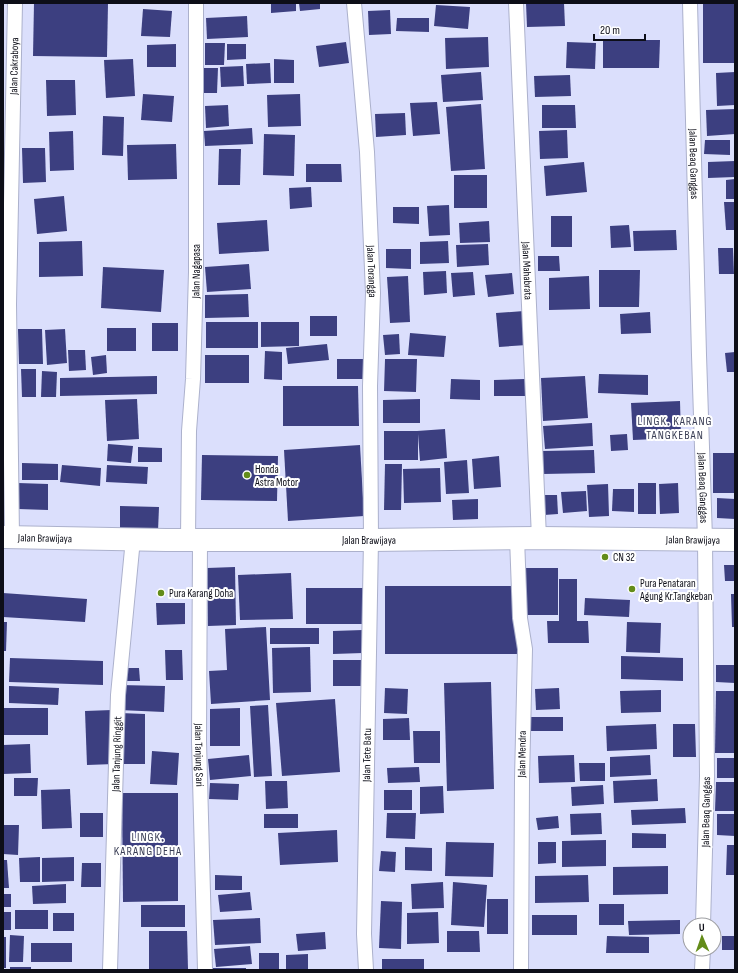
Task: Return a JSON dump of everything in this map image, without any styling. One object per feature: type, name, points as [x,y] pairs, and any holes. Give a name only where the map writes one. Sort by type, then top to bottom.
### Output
[{"type":"main road","name":"Jalan Brawijaya","points":[[8,537],[194,540],[517,538],[735,540]]},
{"type":"street","name":"Jalan Cakraboya","points":[[8,537],[9,304],[15,3]]},
{"type":"street","name":"Jalan Nagapasa","points":[[194,540],[189,431],[193,379],[196,272],[196,3]]},
{"type":"street","name":"Jalan Torangga","points":[[354,3],[367,152],[373,293],[370,386],[371,540]]},
{"type":"street","name":"Jalan Mahabrata","points":[[516,3],[539,538]]},
{"type":"street","name":"Jalan Beaq Ganggas","points":[[690,3],[705,539],[707,776],[703,917]]},
{"type":"street","name":"Jalan Mendra","points":[[517,538],[520,618],[525,649],[522,779],[521,970]]},
{"type":"street","name":"Jalan Tanjung Ringgit","points":[[110,970],[118,695],[133,539]]},
{"type":"street","name":"Jalan Tanjung Sari","points":[[194,540],[205,970]]},
{"type":"street","name":"Jalan Tete Batu","points":[[366,970],[364,934],[371,540]]},
{"type":"street","points":[[702,970],[703,957]]},
{"type":"building","points":[[34,3],[108,3],[107,57],[33,56]]},
{"type":"building","points":[[271,3],[296,3],[296,11],[271,13]]},
{"type":"building","points":[[299,3],[320,3],[320,9],[300,11]]},
{"type":"building","points":[[526,3],[564,3],[565,26],[527,27]]},
{"type":"building","points":[[703,3],[735,3],[735,63],[703,63]]},
{"type":"building","points":[[436,5],[470,7],[468,29],[434,26]]},
{"type":"building","points":[[143,9],[172,11],[170,37],[141,36]]},
{"type":"building","points":[[390,10],[391,34],[369,35],[368,11]]},
{"type":"building","points":[[247,16],[248,37],[207,39],[206,18]]},
{"type":"building","points":[[397,18],[429,18],[429,32],[396,31]]},
{"type":"building","points":[[488,37],[489,67],[446,69],[445,38]]},
{"type":"building","points":[[603,40],[660,40],[659,68],[603,68]]},
{"type":"building","points":[[346,42],[349,63],[319,67],[316,46]]},
{"type":"building","points":[[567,42],[596,43],[595,69],[566,68]]},
{"type":"building","points":[[205,43],[225,43],[224,65],[205,65]]},
{"type":"building","points":[[176,44],[176,67],[147,67],[147,45]]},
{"type":"building","points":[[227,44],[246,44],[246,59],[227,60]]},
{"type":"building","points":[[133,59],[135,96],[106,98],[104,60]]},
{"type":"building","points":[[274,59],[294,60],[294,83],[274,83]]},
{"type":"building","points":[[270,63],[271,83],[247,84],[246,64]]},
{"type":"building","points":[[243,66],[244,86],[221,87],[220,67]]},
{"type":"building","points":[[204,68],[218,68],[217,93],[204,93]]},
{"type":"building","points":[[481,72],[483,100],[443,102],[441,75]]},
{"type":"building","points":[[735,72],[735,105],[717,106],[716,73]]},
{"type":"building","points":[[570,75],[571,96],[535,97],[534,76]]},
{"type":"building","points":[[46,80],[75,80],[76,115],[47,116]]},
{"type":"building","points":[[143,94],[174,96],[172,122],[141,120]]},
{"type":"building","points":[[300,94],[301,126],[268,127],[267,95]]},
{"type":"building","points":[[437,102],[440,134],[413,136],[410,103]]},
{"type":"building","points":[[481,104],[485,169],[451,171],[446,107]]},
{"type":"building","points":[[228,105],[229,126],[206,128],[205,106]]},
{"type":"building","points":[[542,105],[575,105],[576,128],[542,128]]},
{"type":"building","points":[[735,109],[735,134],[707,136],[706,110]]},
{"type":"building","points":[[405,113],[406,135],[376,137],[375,114]]},
{"type":"building","points":[[103,116],[124,117],[123,156],[102,155]]},
{"type":"building","points":[[252,128],[253,144],[205,146],[204,131]]},
{"type":"building","points":[[567,130],[568,158],[540,159],[539,131]]},
{"type":"building","points":[[73,131],[74,170],[50,171],[49,132]]},
{"type":"building","points":[[264,134],[295,135],[294,176],[263,175]]},
{"type":"building","points":[[705,140],[730,140],[730,155],[704,154]]},
{"type":"building","points":[[176,144],[177,179],[128,180],[127,145]]},
{"type":"building","points":[[22,148],[45,148],[46,182],[23,183]]},
{"type":"building","points":[[219,149],[241,149],[240,185],[218,185]]},
{"type":"building","points":[[735,161],[735,177],[708,178],[708,162]]},
{"type":"building","points":[[584,162],[587,192],[546,196],[544,166]]},
{"type":"building","points":[[306,164],[341,164],[342,182],[306,182]]},
{"type":"building","points":[[454,175],[487,175],[487,208],[454,208]]},
{"type":"building","points":[[735,179],[735,199],[726,199],[726,180]]},
{"type":"building","points":[[311,187],[312,207],[290,209],[289,188]]},
{"type":"building","points":[[64,196],[67,231],[37,234],[34,199]]},
{"type":"building","points":[[724,202],[735,202],[735,230],[726,230]]},
{"type":"building","points":[[449,205],[450,235],[429,236],[427,206]]},
{"type":"building","points":[[393,207],[419,207],[419,224],[393,223]]},
{"type":"building","points":[[551,216],[572,216],[572,247],[551,247]]},
{"type":"building","points":[[267,220],[269,251],[219,254],[217,223]]},
{"type":"building","points":[[489,221],[490,242],[460,243],[459,223]]},
{"type":"building","points":[[629,225],[631,247],[611,248],[610,226]]},
{"type":"building","points":[[676,230],[677,250],[634,251],[633,231]]},
{"type":"building","points":[[82,241],[83,276],[39,277],[39,242]]},
{"type":"building","points":[[448,241],[449,263],[420,264],[420,242]]},
{"type":"building","points":[[488,244],[489,265],[457,267],[456,245]]},
{"type":"building","points":[[718,248],[733,248],[734,274],[719,274]]},
{"type":"building","points":[[386,249],[411,249],[411,269],[386,268]]},
{"type":"building","points":[[538,256],[559,256],[560,271],[538,271]]},
{"type":"building","points":[[249,264],[251,289],[207,292],[205,267]]},
{"type":"building","points":[[103,267],[164,270],[161,312],[101,308]]},
{"type":"building","points":[[599,270],[640,270],[639,307],[599,307]]},
{"type":"building","points":[[446,271],[447,293],[424,295],[423,272]]},
{"type":"building","points":[[473,272],[475,295],[453,297],[451,273]]},
{"type":"building","points":[[512,273],[514,294],[488,297],[485,275]]},
{"type":"building","points":[[408,276],[410,322],[390,323],[387,277]]},
{"type":"building","points":[[589,276],[590,309],[549,310],[549,278]]},
{"type":"building","points":[[248,294],[249,317],[205,318],[205,295]]},
{"type":"building","points":[[524,311],[527,345],[499,347],[496,313]]},
{"type":"building","points":[[650,312],[651,333],[621,334],[620,314]]},
{"type":"building","points":[[310,316],[337,316],[337,336],[310,336]]},
{"type":"building","points":[[206,322],[258,322],[258,348],[206,348]]},
{"type":"building","points":[[261,322],[299,322],[299,346],[261,347]]},
{"type":"building","points":[[152,323],[178,323],[178,351],[152,351]]},
{"type":"building","points":[[107,328],[136,328],[136,351],[107,351]]},
{"type":"building","points":[[18,329],[42,329],[43,364],[19,364]]},
{"type":"building","points":[[65,329],[67,363],[47,365],[45,330]]},
{"type":"building","points":[[410,333],[446,336],[444,357],[408,355]]},
{"type":"building","points":[[399,334],[400,354],[385,355],[383,335]]},
{"type":"building","points":[[327,344],[329,360],[288,364],[286,348]]},
{"type":"building","points":[[68,350],[85,350],[86,370],[69,371]]},
{"type":"building","points":[[265,351],[282,352],[282,380],[264,379]]},
{"type":"building","points":[[735,352],[735,372],[727,372],[725,353]]},
{"type":"building","points":[[106,355],[107,373],[93,375],[91,357]]},
{"type":"building","points":[[205,355],[249,355],[249,383],[205,383]]},
{"type":"building","points":[[337,359],[363,359],[364,379],[337,379]]},
{"type":"building","points":[[385,359],[417,359],[416,392],[384,391]]},
{"type":"building","points":[[21,369],[36,369],[36,397],[22,397]]},
{"type":"building","points":[[42,371],[57,372],[56,397],[41,397]]},
{"type":"building","points":[[599,374],[648,375],[648,395],[598,393]]},
{"type":"building","points":[[157,376],[157,394],[60,396],[60,378]]},
{"type":"building","points":[[585,376],[588,418],[543,421],[541,378]]},
{"type":"building","points":[[451,379],[480,380],[480,400],[450,399]]},
{"type":"building","points":[[525,379],[525,396],[494,396],[494,380]]},
{"type":"building","points":[[283,386],[358,386],[359,426],[283,426]]},
{"type":"building","points":[[137,399],[139,439],[107,441],[105,400]]},
{"type":"building","points":[[420,399],[420,423],[383,423],[383,400]]},
{"type":"building","points":[[680,401],[681,438],[633,440],[631,403]]},
{"type":"building","points":[[592,423],[593,446],[545,449],[543,426]]},
{"type":"building","points":[[445,429],[447,458],[420,461],[418,434],[418,460],[384,460],[384,431]]},
{"type":"building","points":[[627,434],[628,450],[611,451],[610,435]]},
{"type":"building","points":[[108,444],[133,446],[131,463],[107,461]]},
{"type":"building","points":[[360,445],[364,516],[288,521],[284,450]]},
{"type":"building","points":[[138,447],[162,448],[162,462],[138,462]]},
{"type":"building","points":[[594,450],[595,473],[543,474],[542,451]]},
{"type":"building","points":[[713,453],[735,453],[735,493],[713,493]]},
{"type":"building","points":[[202,455],[278,456],[277,501],[201,500]]},
{"type":"building","points":[[499,456],[501,487],[474,489],[472,459]]},
{"type":"building","points":[[467,460],[469,493],[446,494],[444,462]]},
{"type":"building","points":[[22,463],[58,464],[58,480],[22,480]]},
{"type":"building","points":[[385,464],[402,464],[401,510],[384,510]]},
{"type":"building","points":[[62,465],[101,468],[100,486],[60,482]]},
{"type":"building","points":[[107,465],[148,467],[147,484],[106,482]]},
{"type":"building","points":[[440,468],[441,502],[404,503],[403,469]]},
{"type":"building","points":[[18,483],[48,484],[48,510],[18,509]]},
{"type":"building","points":[[638,483],[656,483],[656,514],[638,514]]},
{"type":"building","points":[[678,483],[679,513],[660,514],[659,484]]},
{"type":"building","points":[[608,484],[609,516],[589,517],[587,485]]},
{"type":"building","points":[[613,489],[634,489],[634,512],[612,511]]},
{"type":"building","points":[[586,491],[587,511],[563,513],[561,492]]},
{"type":"building","points":[[543,495],[557,495],[558,514],[544,515]]},
{"type":"building","points":[[717,498],[735,499],[735,519],[717,518]]},
{"type":"building","points":[[478,499],[478,519],[453,520],[452,500]]},
{"type":"building","points":[[120,506],[159,507],[158,531],[120,530]]},
{"type":"building","points":[[724,565],[735,565],[735,581],[725,581]]},
{"type":"building","points":[[235,567],[236,625],[208,626],[207,568]]},
{"type":"building","points":[[524,568],[558,568],[558,615],[524,615]]},
{"type":"building","points":[[291,573],[293,619],[240,620],[238,575]]},
{"type":"building","points":[[559,579],[577,579],[577,621],[588,621],[589,643],[548,643],[547,621],[559,621]]},
{"type":"building","points":[[385,586],[517,586],[517,654],[385,654]]},
{"type":"building","points":[[306,588],[364,588],[364,624],[306,624]]},
{"type":"building","points":[[3,593],[87,599],[85,622],[3,617]]},
{"type":"building","points":[[731,594],[735,594],[735,627],[732,627]]},
{"type":"building","points":[[585,598],[630,600],[629,617],[584,615]]},
{"type":"building","points":[[156,603],[185,603],[185,624],[157,625]]},
{"type":"building","points":[[3,622],[7,622],[6,651],[3,651]]},
{"type":"building","points":[[627,622],[661,623],[660,653],[626,652]]},
{"type":"building","points":[[266,627],[270,700],[211,704],[209,671],[227,670],[225,629]]},
{"type":"building","points":[[270,628],[319,628],[319,644],[270,644]]},
{"type":"building","points":[[363,630],[363,653],[333,654],[333,631]]},
{"type":"building","points":[[310,647],[311,692],[273,693],[272,648]]},
{"type":"building","points":[[165,650],[182,650],[183,680],[166,680]]},
{"type":"building","points":[[621,656],[683,658],[683,681],[621,679]]},
{"type":"building","points":[[10,658],[103,661],[103,685],[9,682]]},
{"type":"building","points":[[333,660],[367,660],[367,686],[333,686]]},
{"type":"building","points":[[716,665],[735,665],[735,683],[716,682]]},
{"type":"building","points":[[122,668],[139,668],[140,681],[123,681]]},
{"type":"building","points":[[491,682],[494,789],[447,791],[444,683]]},
{"type":"building","points":[[120,685],[165,686],[164,712],[119,710]]},
{"type":"building","points":[[9,686],[59,688],[58,705],[9,703]]},
{"type":"building","points":[[385,688],[408,689],[407,714],[384,713]]},
{"type":"building","points":[[559,688],[560,709],[536,710],[535,689]]},
{"type":"building","points":[[661,690],[661,712],[621,713],[620,691]]},
{"type":"building","points":[[716,691],[735,691],[735,753],[715,753]]},
{"type":"building","points":[[335,699],[340,772],[282,776],[276,703]]},
{"type":"building","points":[[268,705],[272,776],[254,777],[250,706]]},
{"type":"building","points":[[4,708],[48,708],[48,735],[3,735]]},
{"type":"building","points":[[240,708],[240,746],[210,746],[210,709]]},
{"type":"building","points":[[112,710],[114,764],[87,765],[85,711]]},
{"type":"building","points":[[120,713],[145,714],[145,764],[120,764]]},
{"type":"building","points":[[529,717],[563,717],[563,731],[530,731]]},
{"type":"building","points":[[409,718],[410,740],[383,740],[383,719]]},
{"type":"building","points":[[656,724],[657,749],[607,751],[606,726]]},
{"type":"building","points":[[673,724],[695,724],[696,757],[673,757]]},
{"type":"building","points":[[413,731],[440,731],[440,763],[414,763]]},
{"type":"building","points":[[30,744],[31,773],[3,774],[3,745]]},
{"type":"building","points":[[152,751],[179,753],[177,785],[150,784]]},
{"type":"building","points":[[249,755],[251,776],[210,780],[208,759]]},
{"type":"building","points":[[574,755],[575,782],[539,783],[538,756]]},
{"type":"building","points":[[650,755],[651,775],[610,777],[610,757]]},
{"type":"building","points":[[717,758],[735,758],[735,778],[717,778]]},
{"type":"building","points":[[579,763],[605,763],[605,781],[580,781]]},
{"type":"building","points":[[419,767],[420,782],[388,783],[387,768]]},
{"type":"building","points":[[14,778],[38,778],[37,796],[14,796]]},
{"type":"building","points":[[657,779],[658,801],[614,803],[613,781]]},
{"type":"building","points":[[265,781],[287,781],[288,808],[266,809]]},
{"type":"building","points":[[716,782],[735,782],[735,811],[715,811]]},
{"type":"building","points":[[210,783],[239,784],[238,800],[209,799]]},
{"type":"building","points":[[603,785],[604,804],[572,806],[571,787]]},
{"type":"building","points":[[443,786],[444,813],[420,814],[420,787]]},
{"type":"building","points":[[70,789],[72,828],[42,829],[41,790]]},
{"type":"building","points":[[384,790],[412,790],[412,810],[384,810]]},
{"type":"building","points":[[122,793],[178,793],[178,901],[123,902]]},
{"type":"building","points":[[685,808],[686,823],[632,825],[631,810]]},
{"type":"building","points":[[80,813],[103,813],[103,837],[80,837]]},
{"type":"building","points":[[387,813],[416,813],[415,839],[386,838]]},
{"type":"building","points":[[601,813],[602,834],[571,835],[570,814]]},
{"type":"building","points":[[264,814],[298,814],[298,828],[264,828]]},
{"type":"building","points":[[717,814],[735,814],[735,836],[717,835]]},
{"type":"building","points":[[558,816],[559,828],[538,830],[536,818]]},
{"type":"building","points":[[3,825],[19,825],[18,855],[3,854]]},
{"type":"building","points":[[337,830],[338,862],[280,865],[278,833]]},
{"type":"building","points":[[632,833],[666,834],[666,848],[632,848]]},
{"type":"building","points":[[606,840],[606,866],[562,867],[562,841]]},
{"type":"building","points":[[446,842],[494,843],[493,877],[445,876]]},
{"type":"building","points":[[538,842],[556,842],[556,863],[538,864]]},
{"type":"building","points":[[727,845],[735,845],[735,875],[726,875]]},
{"type":"building","points":[[405,847],[432,848],[432,871],[405,870]]},
{"type":"building","points":[[381,851],[396,852],[395,872],[379,871]]},
{"type":"building","points":[[40,857],[40,882],[20,882],[19,858]]},
{"type":"building","points":[[74,857],[74,881],[42,882],[42,858]]},
{"type":"building","points":[[3,860],[7,860],[9,888],[3,888]]},
{"type":"building","points":[[82,863],[101,863],[101,887],[81,887]]},
{"type":"building","points":[[668,866],[668,894],[613,895],[613,867]]},
{"type":"building","points":[[215,875],[242,876],[242,890],[215,890]]},
{"type":"building","points":[[588,875],[589,902],[535,903],[535,876]]},
{"type":"building","points":[[443,882],[444,908],[412,909],[411,884]]},
{"type":"building","points":[[453,882],[487,885],[484,927],[451,925]]},
{"type":"building","points":[[66,884],[66,903],[33,904],[32,886]]},
{"type":"building","points":[[250,892],[252,910],[220,912],[218,895]]},
{"type":"building","points":[[3,894],[11,894],[11,907],[3,907]]},
{"type":"building","points":[[487,899],[508,899],[508,934],[487,934]]},
{"type":"building","points":[[381,901],[402,902],[401,949],[379,948]]},
{"type":"building","points":[[599,904],[624,904],[624,925],[599,925]]},
{"type":"building","points":[[141,905],[185,905],[185,927],[141,927]]},
{"type":"building","points":[[15,910],[48,910],[48,929],[15,929]]},
{"type":"building","points":[[3,912],[11,912],[11,930],[3,930]]},
{"type":"building","points":[[438,912],[439,943],[407,944],[407,913]]},
{"type":"building","points":[[53,913],[74,913],[74,931],[53,931]]},
{"type":"building","points":[[532,915],[577,915],[577,935],[532,935]]},
{"type":"building","points":[[260,918],[261,943],[215,945],[213,920]]},
{"type":"building","points":[[680,920],[680,934],[629,935],[628,921]]},
{"type":"building","points":[[149,931],[187,931],[188,969],[149,970]]},
{"type":"building","points":[[447,931],[479,931],[480,952],[447,952]]},
{"type":"building","points":[[325,932],[326,949],[298,951],[296,934]]},
{"type":"building","points":[[10,935],[24,936],[23,962],[9,962]]},
{"type":"building","points":[[607,936],[649,937],[649,953],[606,953]]},
{"type":"building","points":[[722,936],[735,936],[735,950],[722,950]]},
{"type":"building","points":[[3,937],[6,937],[6,968],[3,968]]},
{"type":"building","points":[[31,943],[72,943],[72,962],[31,962]]},
{"type":"building","points":[[250,946],[252,964],[216,967],[214,949]]},
{"type":"building","points":[[259,953],[279,953],[279,970],[259,970]]},
{"type":"building","points":[[308,954],[308,970],[286,970],[286,955]]},
{"type":"building","points":[[382,959],[424,959],[424,970],[382,970]]},
{"type":"building","points":[[10,967],[31,967],[31,970],[10,970]]},
{"type":"building","points":[[213,968],[246,968],[246,970],[213,970]]},
{"type":"place","name":"Honda Astra Motor","points":[[247,475]]},
{"type":"place","name":"CN 32","points":[[605,557]]},
{"type":"place","name":"Pura Penataran Agung Kr.Tangkeban","points":[[632,589]]},
{"type":"place","name":"Pura Karang Doha","points":[[161,593]]},
{"type":"district","name":"LINGK. KARANG TANGKEBAN","points":[[675,428]]},
{"type":"district","name":"LINGK. KARANG DEHA","points":[[148,844]]}]
